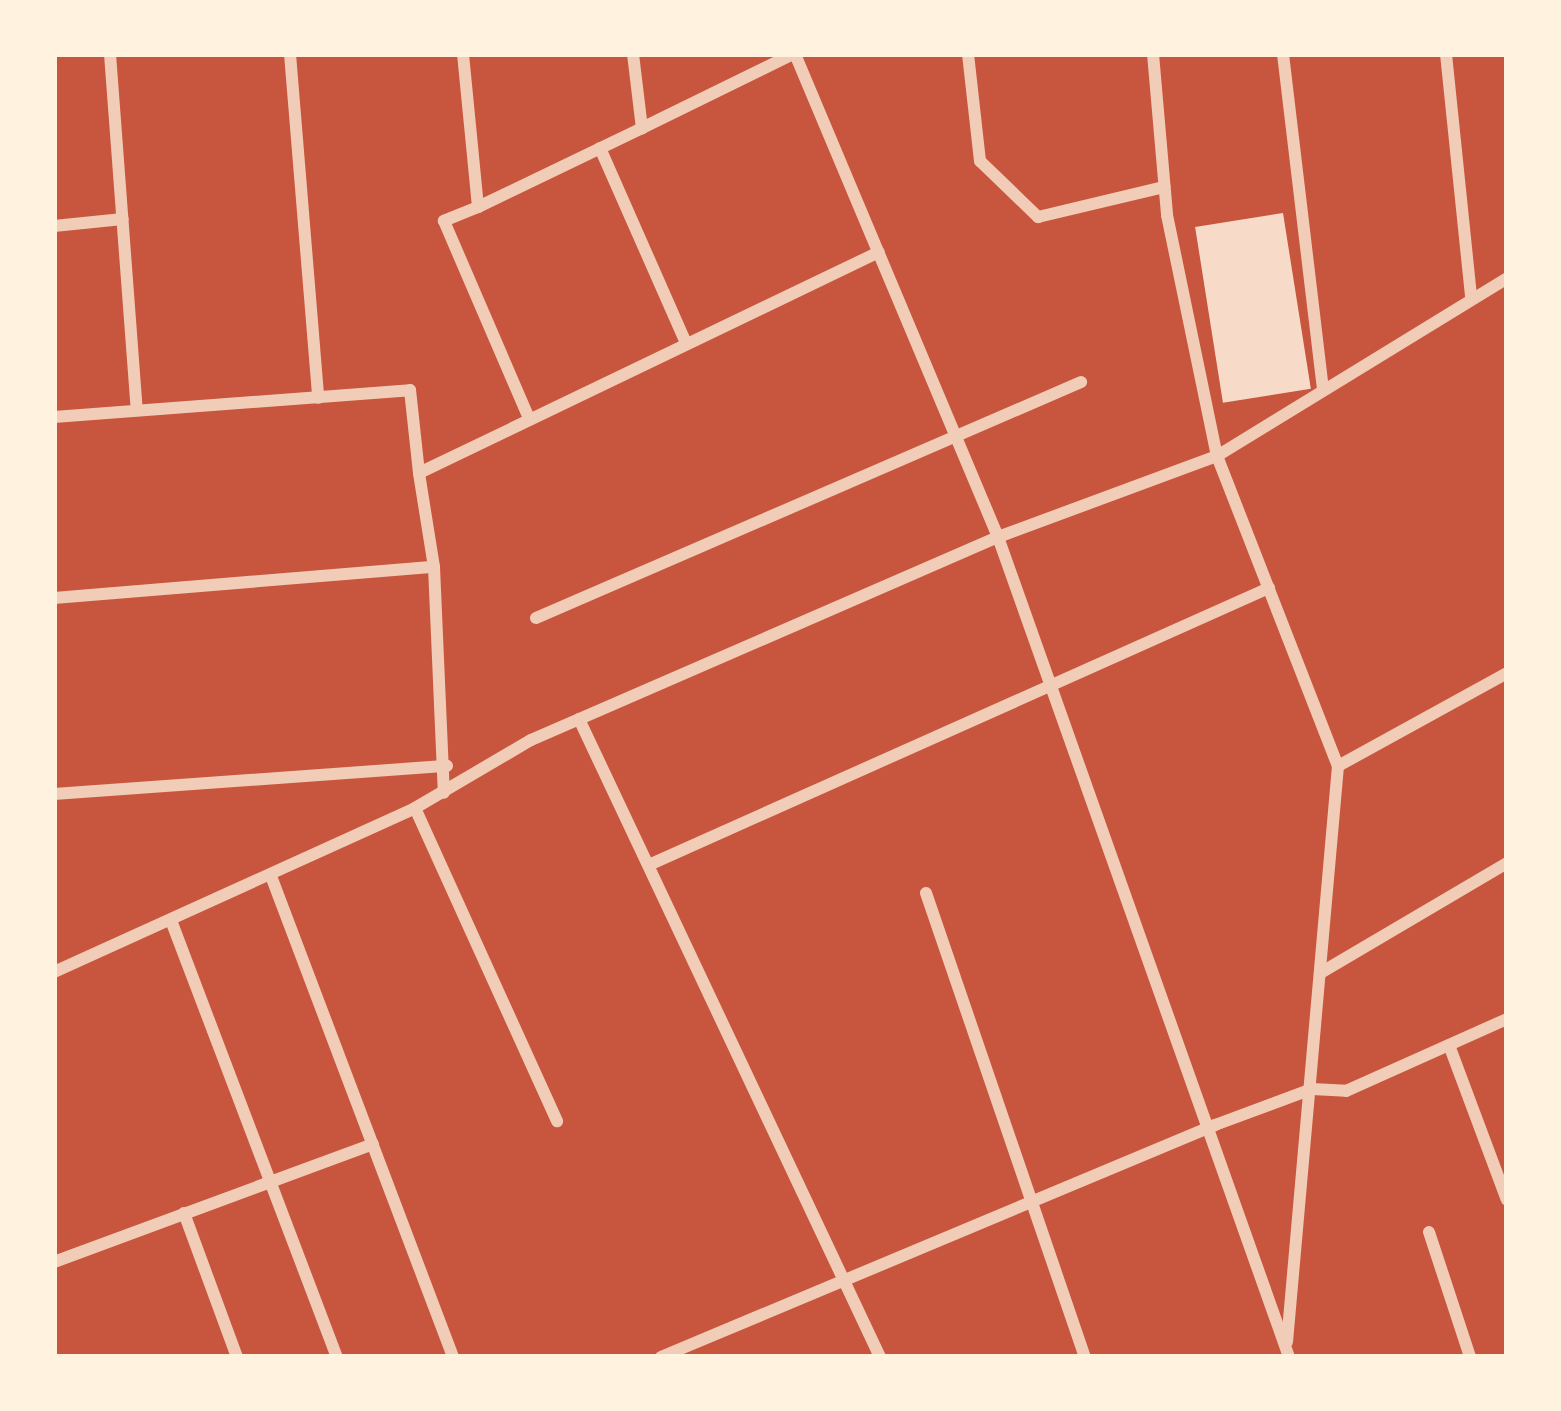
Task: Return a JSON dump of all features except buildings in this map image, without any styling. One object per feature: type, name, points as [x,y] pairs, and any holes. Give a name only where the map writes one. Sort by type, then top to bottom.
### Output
[{"type":"street","points":[[110,54],[137,409]]},
{"type":"street","points":[[290,54],[318,398]]},
{"type":"street","points":[[464,54],[478,207]]},
{"type":"street","points":[[633,54],[642,128]]},
{"type":"street","points":[[526,414],[444,221],[794,54],[998,537],[1215,1126],[1288,1352]]},
{"type":"street","points":[[968,54],[980,160],[1038,217],[1164,187]]},
{"type":"street","points":[[1153,54],[1164,187],[1217,456],[1338,766],[1288,1352]]},
{"type":"street","points":[[1283,54],[1323,387]]},
{"type":"street","points":[[1446,54],[1471,296]]},
{"type":"street","points":[[600,148],[685,341]]},
{"type":"street","points":[[54,226],[123,219]]},
{"type":"street","points":[[419,473],[526,414],[879,252]]},
{"type":"street","points":[[54,972],[172,923],[415,808],[579,719],[998,537],[1217,456],[1507,278]]},
{"type":"street","points":[[536,618],[956,432],[1081,382]]},
{"type":"street","points":[[54,417],[410,390],[434,567],[447,766],[444,794]]},
{"type":"street","points":[[54,598],[434,567]]},
{"type":"street","points":[[651,864],[1269,588]]},
{"type":"street","points":[[1338,766],[1507,673]]},
{"type":"street","points":[[579,719],[850,1278],[880,1357]]},
{"type":"street","points":[[54,794],[447,766]]},
{"type":"street","points":[[415,808],[557,1121]]},
{"type":"street","points":[[1322,972],[1507,863]]},
{"type":"street","points":[[271,876],[453,1357]]},
{"type":"street","points":[[926,893],[1085,1357]]},
{"type":"street","points":[[172,923],[337,1357]]},
{"type":"street","points":[[665,1356],[1215,1126],[1312,1089],[1346,1091],[1507,1019]]},
{"type":"street","points":[[1449,1045],[1507,1200]]},
{"type":"street","points":[[54,1262],[373,1144]]},
{"type":"street","points":[[184,1213],[238,1357]]},
{"type":"street","points":[[1429,1232],[1470,1357]]}]
